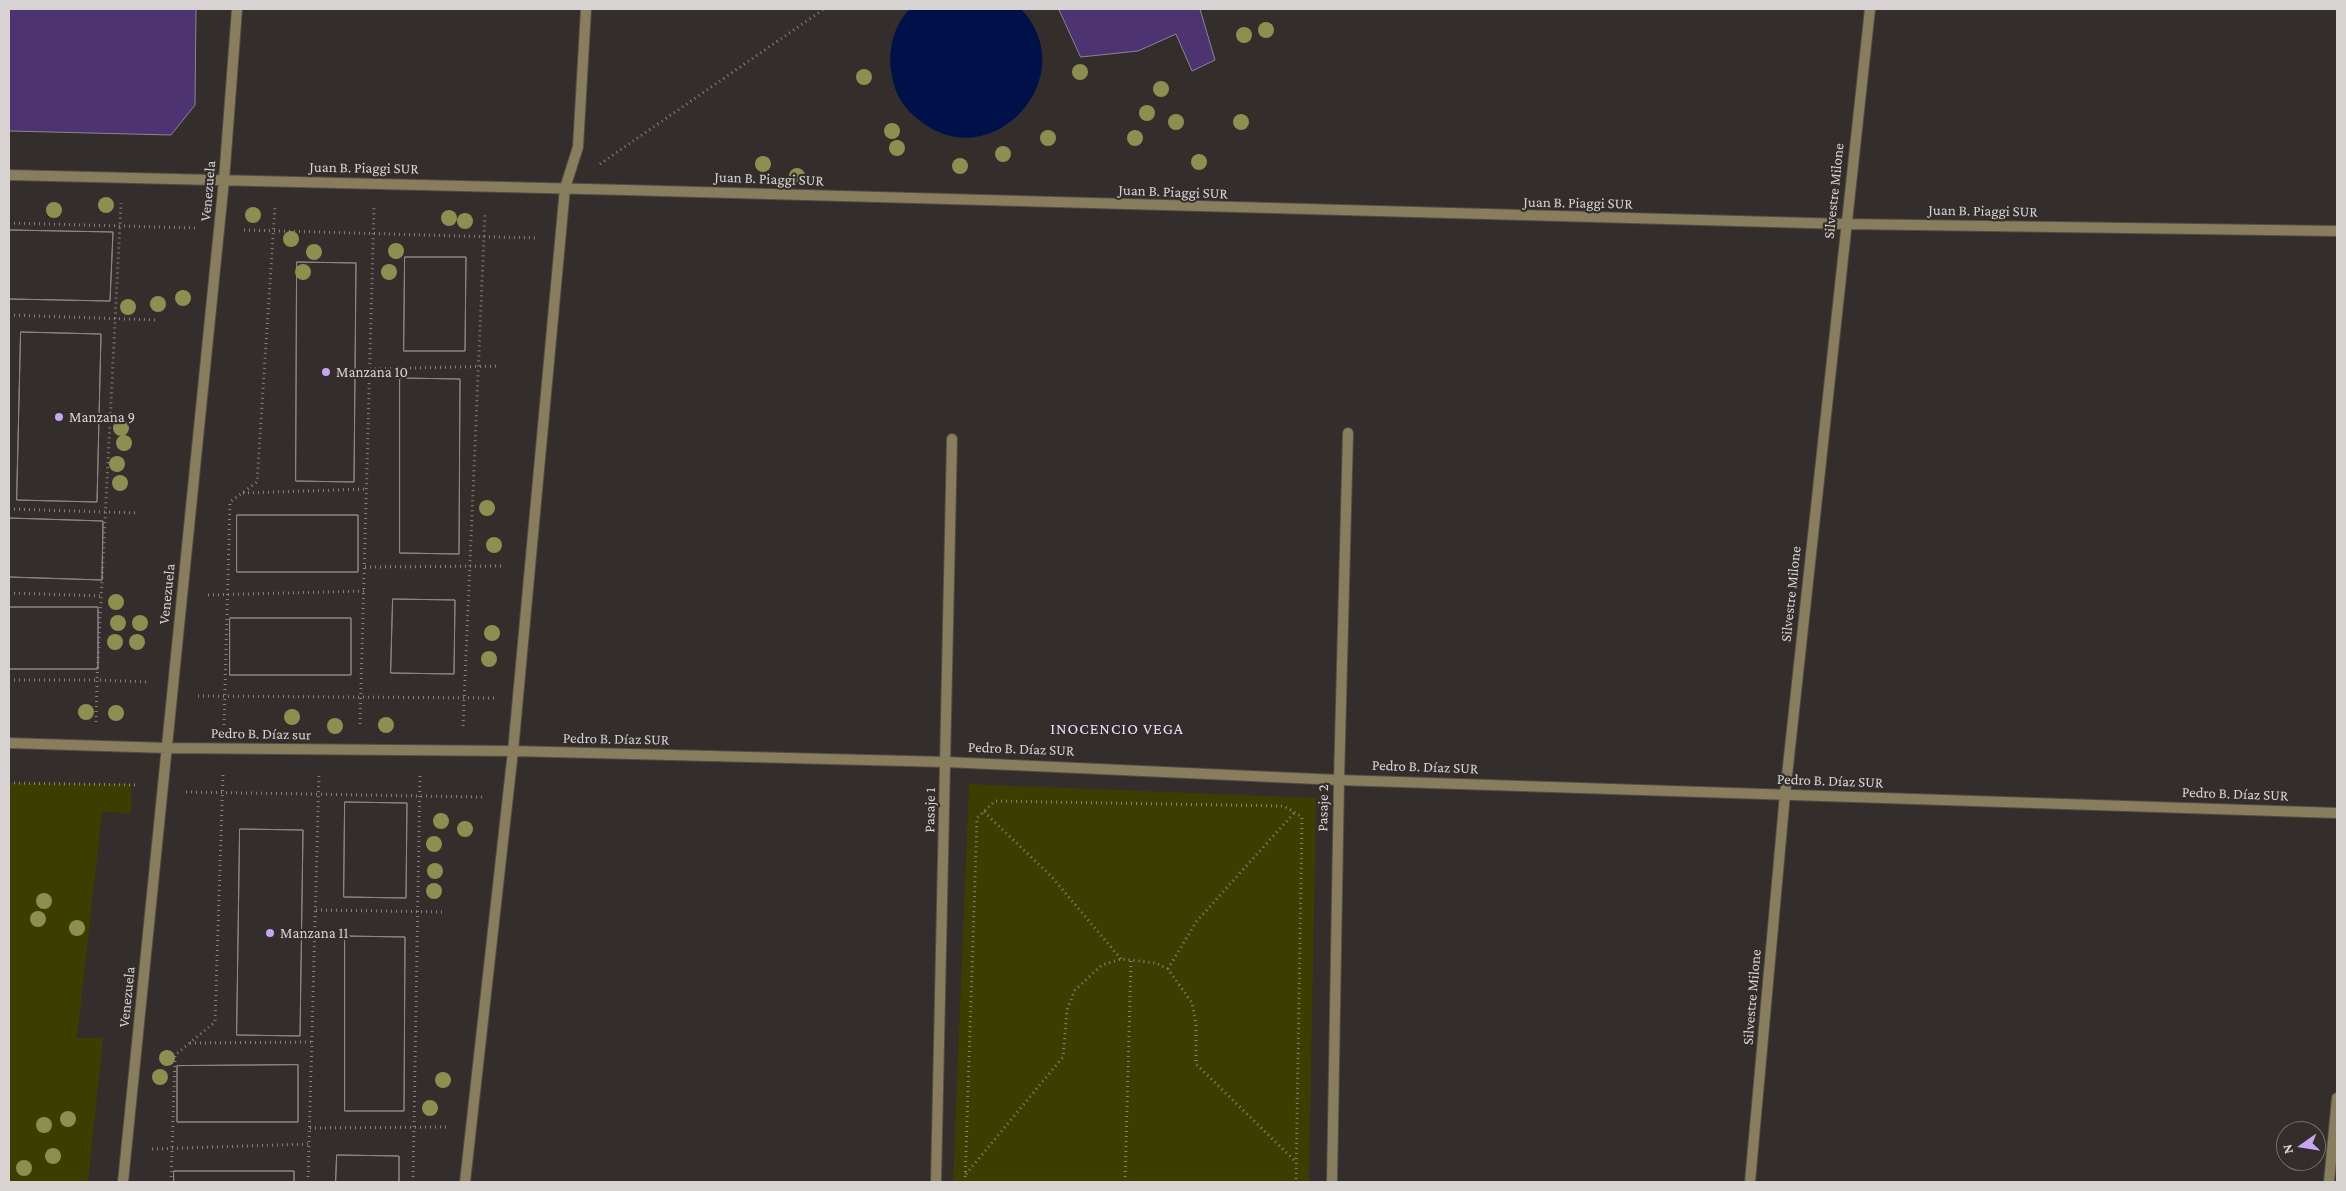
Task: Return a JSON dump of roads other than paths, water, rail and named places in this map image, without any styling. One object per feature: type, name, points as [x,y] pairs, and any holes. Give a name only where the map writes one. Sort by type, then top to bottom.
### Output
[{"type":"street","name":"Venezuela","points":[[123,1182],[220,229],[236,9]]},
{"type":"street","points":[[465,1182],[513,751],[565,188],[578,147],[586,9]]},
{"type":"street","name":"Silvestre Milone","points":[[1750,1182],[1785,794],[1870,9]]},
{"type":"street","name":"Juan B. Piaggi SUR","points":[[9,175],[565,188],[1846,224],[2337,231]]},
{"type":"street","name":"Pasaje 2","points":[[1332,1182],[1339,780],[1348,433]]},
{"type":"street","name":"Pasaje 1","points":[[936,1182],[952,439]]},
{"type":"street","name":"Pedro B. Díaz sur","points":[[9,743],[167,748],[513,751]]},
{"type":"street","name":"Pedro B. Díaz SUR","points":[[513,751],[946,762],[1339,780],[2337,813]]},
{"type":"street","points":[[2329,1182],[2337,1098]]},
{"type":"place","name":"Manzana 10","points":[[326,372]]},
{"type":"place","name":"Manzana 9","points":[[59,417]]},
{"type":"place","name":"Manzana 11","points":[[270,933]]},
{"type":"district","name":"INOCENCIO VEGA","points":[[1117,729]]}]
